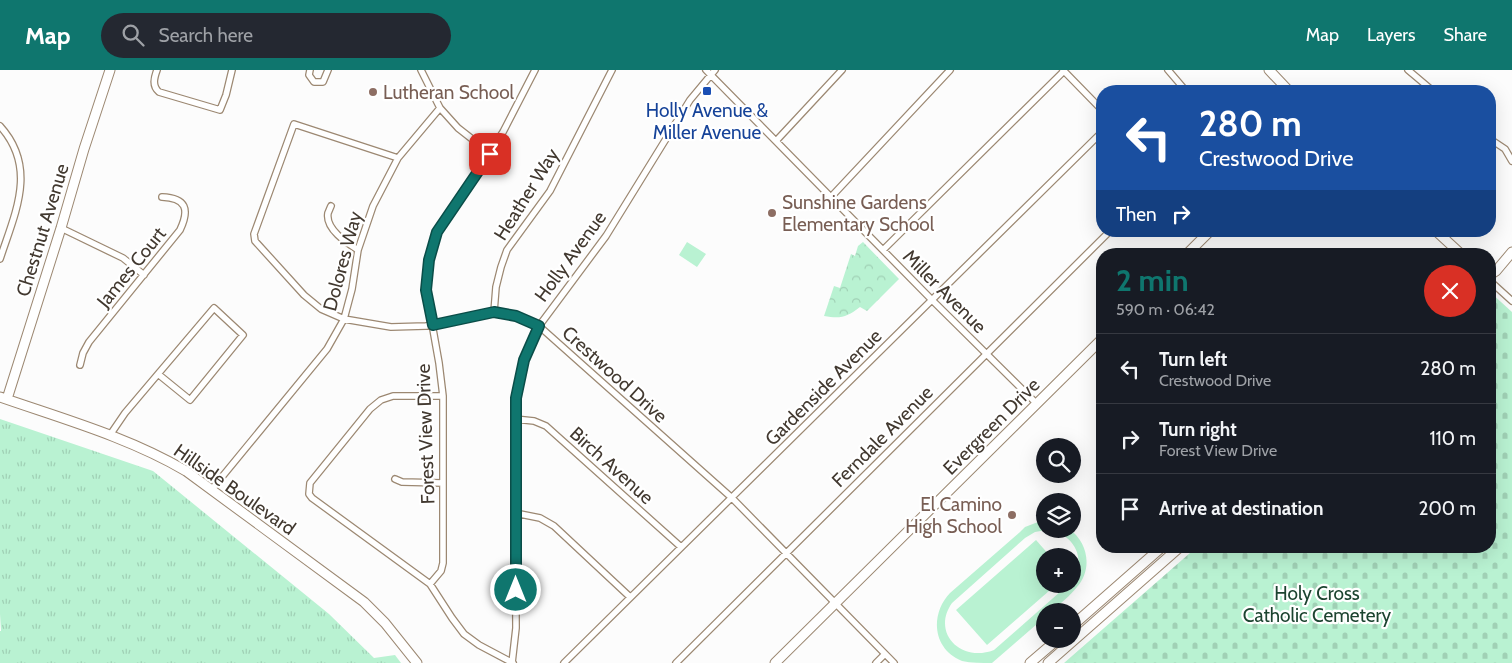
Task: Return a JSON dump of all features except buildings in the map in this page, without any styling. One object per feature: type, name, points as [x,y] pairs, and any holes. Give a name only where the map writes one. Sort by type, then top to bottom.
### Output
[{"type":"main road","name":"Chestnut Avenue","points":[[4,398],[61,228],[76,173],[110,70]]},
{"type":"main road","points":[[1270,70],[1284,85]]},
{"type":"main road","points":[[1193,248],[1204,237]]},
{"type":"main road","points":[[1443,237],[1454,248]]},
{"type":"main road","points":[[1496,271],[1512,252]]},
{"type":"main road","name":"Evergreen Drive","points":[[775,663],[1096,345]]},
{"type":"main road","name":"Hillside Boulevard","points":[[4,398],[160,456],[186,471],[364,602],[384,623],[416,663]]},
{"type":"main road","points":[[1081,618],[1155,553]]},
{"type":"main road","points":[[1048,663],[1173,553]]},
{"type":"main road","points":[[1030,663],[1048,648]]},
{"type":"street","points":[[156,70],[154,79],[155,89],[159,92],[220,110],[232,70]]},
{"type":"street","points":[[310,70],[308,75],[314,82],[323,82],[328,70]]},
{"type":"street","points":[[421,70],[440,108],[458,128],[490,154]]},
{"type":"street","name":"Forest View Drive","points":[[430,584],[440,571],[443,563],[443,396],[426,290],[429,260],[437,232],[490,154],[535,70]]},
{"type":"street","name":"Heather Way","points":[[494,312],[499,273],[507,250],[550,191],[612,70]]},
{"type":"street","name":"Holly Avenue","points":[[512,663],[516,636],[515,419],[521,368],[539,326],[606,236],[690,100],[708,73],[715,70]]},
{"type":"street","points":[[776,141],[842,70]]},
{"type":"street","points":[[831,197],[950,70]]},
{"type":"street","points":[[1168,70],[1181,85]]},
{"type":"street","points":[[1408,70],[1426,85]]},
{"type":"street","points":[[883,250],[1064,71],[1096,104]]},
{"type":"street","name":"Miller Avenue","points":[[708,73],[1037,404]]},
{"type":"street","name":"Dolores Way","points":[[212,489],[327,349],[344,319],[352,289],[358,250],[373,206],[398,158],[440,108]]},
{"type":"street","name":"Crestwood Drive","points":[[398,158],[294,124],[254,234],[258,246],[304,295],[321,309],[344,319],[391,327],[433,325],[494,312],[516,316],[539,326],[732,498],[894,663]]},
{"type":"street","points":[[0,126],[15,148],[22,180],[18,202],[0,259]]},
{"type":"street","name":"Gardenside Avenue","points":[[564,663],[1096,138]]},
{"type":"street","points":[[1496,143],[1505,149],[1512,162]]},
{"type":"street","name":"James Court","points":[[80,365],[83,353],[89,342],[177,235],[185,220],[186,211],[180,201],[162,197]]},
{"type":"street","points":[[331,206],[328,214],[329,224],[343,240],[358,250]]},
{"type":"street","points":[[61,228],[123,258],[144,275]]},
{"type":"street","name":"Ferndale Avenue","points":[[676,663],[1104,237]]},
{"type":"street","points":[[1496,286],[1512,301]]},
{"type":"street","points":[[110,436],[125,413],[158,374],[214,308],[243,335],[190,400],[158,374]]},
{"type":"street","points":[[443,396],[393,396],[382,400],[370,409],[310,482],[309,494],[430,584],[464,634],[479,645],[512,663]]},
{"type":"street","name":"Birch Avenue","points":[[515,419],[534,421],[546,426],[681,548]]},
{"type":"street","points":[[395,479],[402,482],[443,483]]},
{"type":"street","points":[[515,513],[540,518],[554,526],[630,597]]},
{"type":"street","points":[[876,663],[885,654]]},
{"type":"green space","points":[[687,242],[706,254],[697,267],[679,255]]},
{"type":"green space","points":[[863,242],[899,279],[867,311],[860,307],[844,316],[824,316],[834,286],[840,288],[851,254],[855,256],[858,246]]},
{"type":"green space","name":"Holy Cross Catholic Cemetery","points":[[1496,297],[1512,312],[1512,663],[1064,663],[1190,553],[1496,553]]},
{"type":"green space","points":[[0,419],[153,471],[329,614],[374,658],[395,655],[401,663],[0,663]]},
{"type":"green space","points":[[1036,523],[1036,532],[1025,538],[952,603],[946,614],[945,625],[947,634],[953,643],[961,649],[982,653],[994,650],[1036,613],[1036,625],[992,663],[962,661],[952,655],[940,640],[937,630],[939,611],[950,593],[1025,527]]},
{"type":"green space","points":[[1067,538],[1078,538],[1084,548],[1087,564],[1081,581],[1081,548],[1075,548]]},
{"type":"green space","points":[[1036,540],[1043,548],[1036,548],[1036,593],[1047,593],[987,645],[956,610]]},
{"type":"green space","points":[[1059,593],[1071,593],[1061,603],[1047,603]]},
{"type":"place","name":"Holly Avenue & Miller Avenue","points":[[707,91]]},
{"type":"place","name":"Lutheran School","points":[[373,92]]},
{"type":"place","name":"Sunshine Gardens Elementary School","points":[[772,213]]},
{"type":"place","name":"El Camino High School","points":[[1012,515]]},
{"type":"route","points":[[490,154],[437,232],[429,260],[426,290],[433,325],[494,312],[516,316],[539,326],[524,360],[519,376],[516,398],[516,590]]}]
